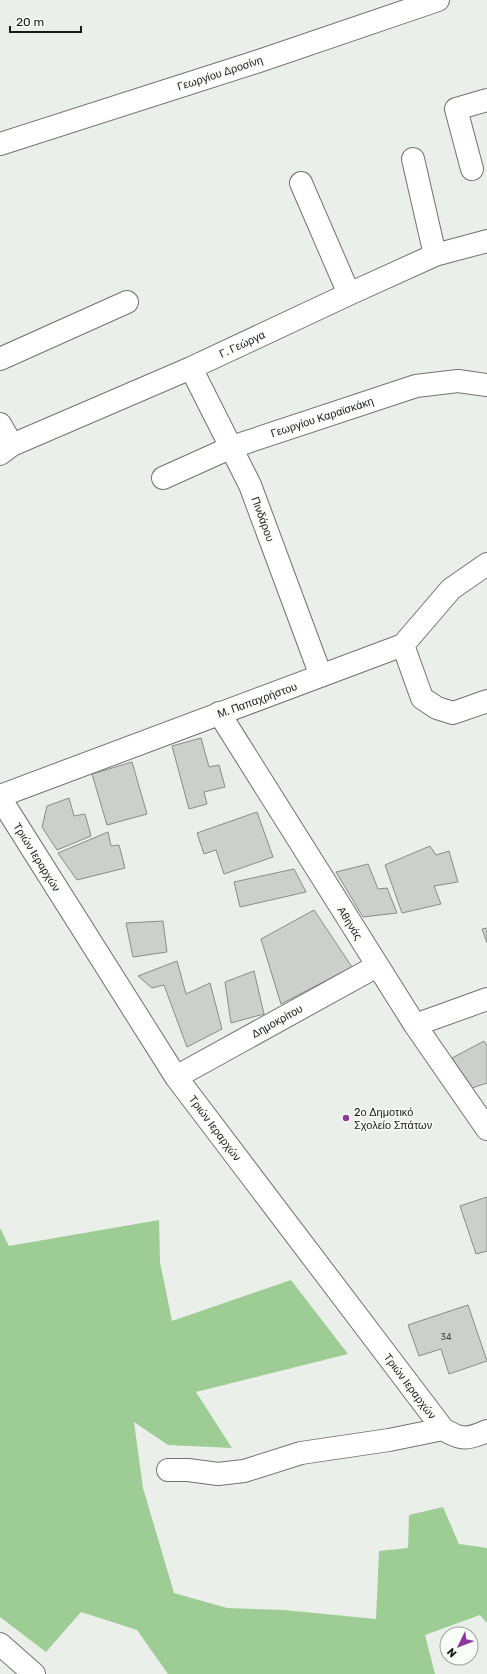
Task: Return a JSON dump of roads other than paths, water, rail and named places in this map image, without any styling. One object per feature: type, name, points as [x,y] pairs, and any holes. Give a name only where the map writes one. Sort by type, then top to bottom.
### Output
[{"type":"street","name":"Γεωργίου Δροσίνη","points":[[0,144],[251,64],[438,0]]},
{"type":"street","points":[[472,169],[456,109],[487,100]]},
{"type":"street","points":[[413,159],[435,255]]},
{"type":"street","points":[[301,183],[349,294]]},
{"type":"street","name":"Γ. Γεώργα","points":[[6,450],[191,368],[435,255],[487,242]]},
{"type":"street","points":[[0,359],[127,302]]},
{"type":"street","name":"Πινδάρου","points":[[191,368],[250,485],[321,676]]},
{"type":"street","name":"Γεωργίου Καραϊσκάκη","points":[[163,478],[232,447],[416,386],[458,381],[487,385]]},
{"type":"street","points":[[0,424],[6,450]]},
{"type":"street","name":"Μ. Παπαχρήστου","points":[[0,797],[219,713],[403,645],[451,589],[487,564]]},
{"type":"street","points":[[403,645],[422,698],[437,708],[453,713],[487,701]]},
{"type":"street","name":"Αθηνάς","points":[[219,713],[415,1025],[487,1129]]},
{"type":"street","name":"Τριών Ιεραρχών","points":[[0,797],[176,1077],[450,1433]]},
{"type":"street","name":"Δημοκρίτου","points":[[176,1077],[377,966]]},
{"type":"street","points":[[415,1025],[487,999]]},
{"type":"street","points":[[168,1470],[188,1470],[218,1474],[244,1471],[301,1453],[450,1433],[475,1436],[487,1431]]},
{"type":"street","points":[[0,1644],[34,1674]]},
{"type":"place","name":"2ο Δημοτικό Σχολείο Σπάτων","points":[[346,1118]]}]
